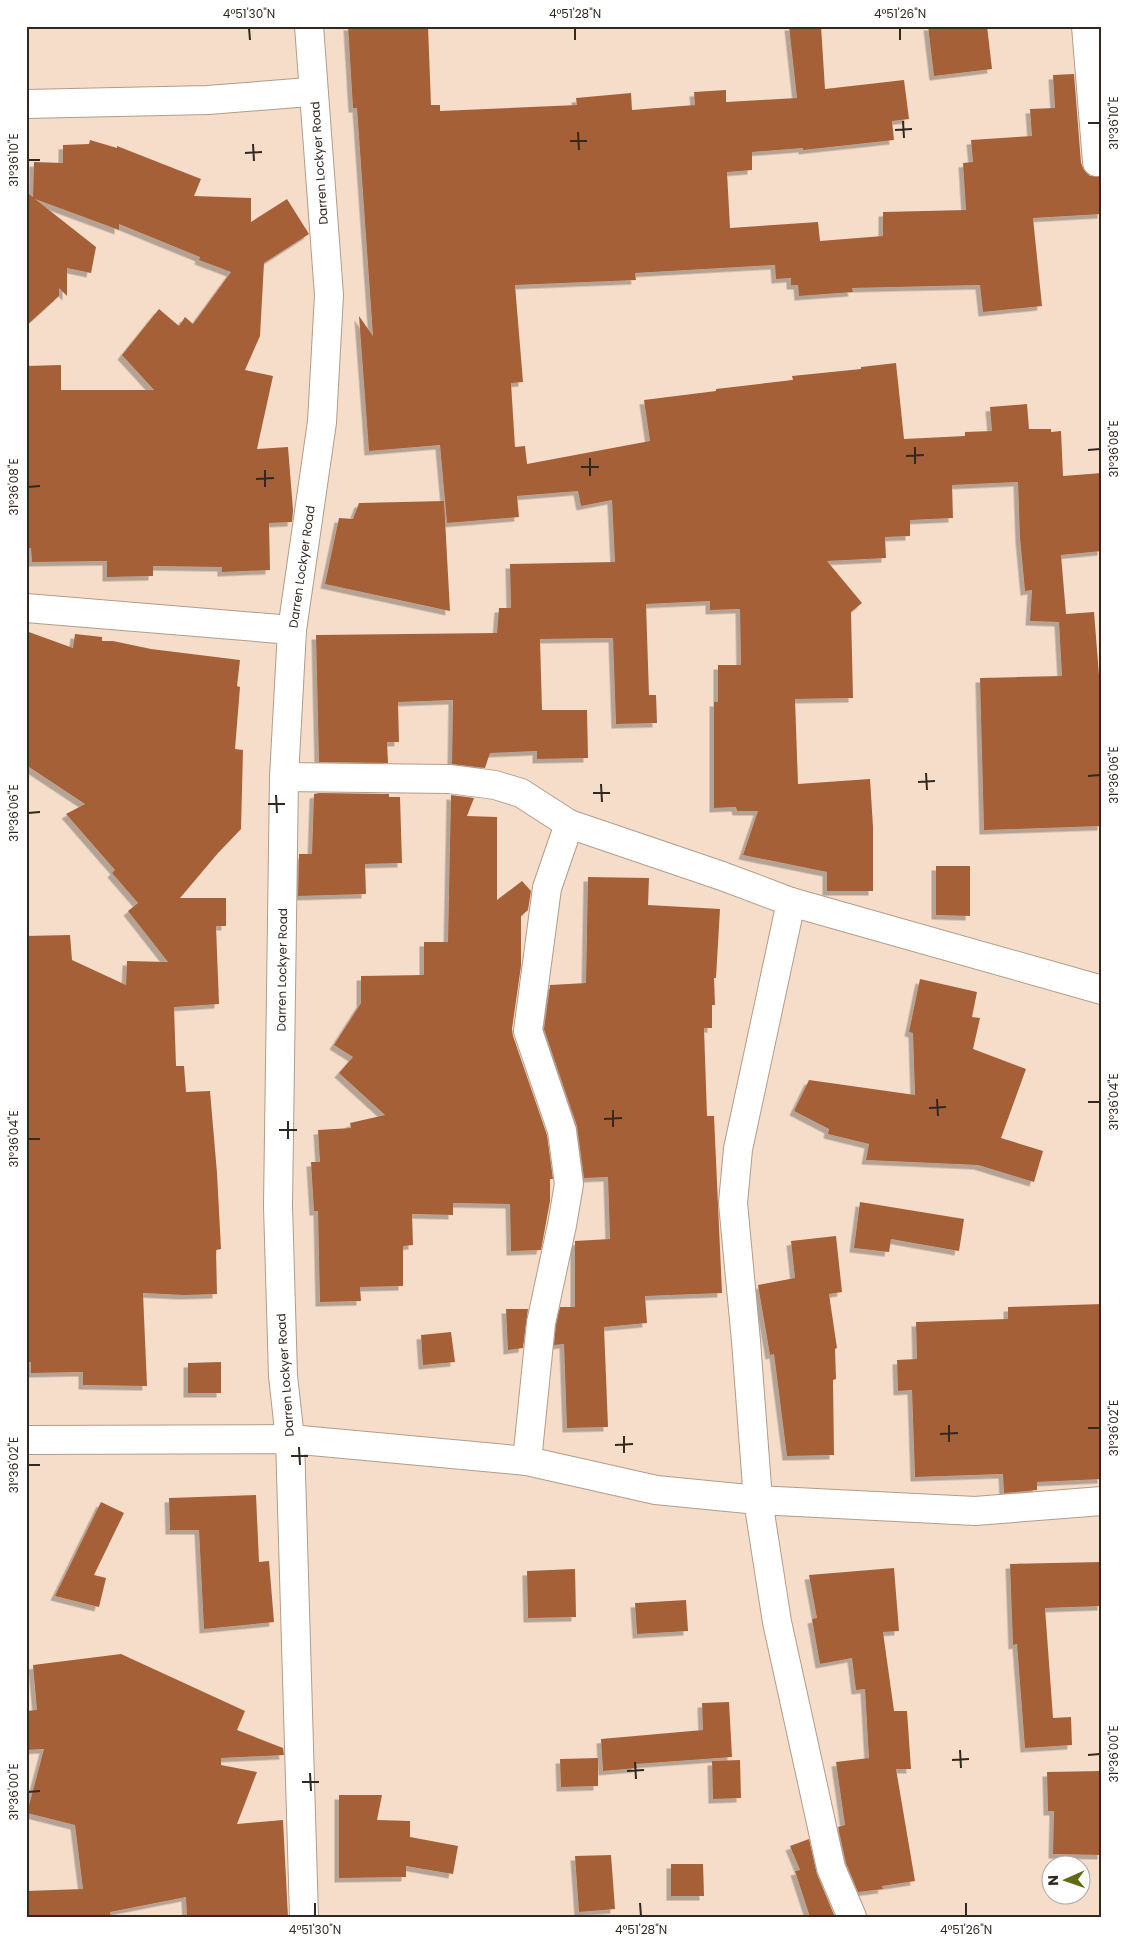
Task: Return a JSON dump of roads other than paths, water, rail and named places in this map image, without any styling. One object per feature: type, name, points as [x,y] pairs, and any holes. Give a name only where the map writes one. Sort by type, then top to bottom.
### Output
[{"type":"street","name":"Darren Lockyer Road","points":[[304,1917],[290,1439],[283,1376],[278,1206],[284,777],[292,630],[322,422],[329,295],[309,26]]},
{"type":"street","points":[[1086,26],[1097,162]]},
{"type":"street","points":[[26,104],[208,100],[309,92]]},
{"type":"street","points":[[26,608],[292,630]]},
{"type":"street","points":[[284,777],[449,779],[495,785],[521,793],[569,824],[722,876],[791,902],[1102,990]]},
{"type":"street","points":[[527,1461],[541,1323],[569,1184],[562,1131],[528,1031],[547,888],[569,824]]},
{"type":"street","points":[[791,902],[738,1148],[733,1203],[758,1500],[777,1622],[832,1868],[852,1917]]},
{"type":"street","points":[[26,1440],[290,1439],[527,1461],[656,1490],[758,1500],[975,1512],[1102,1501]]}]
